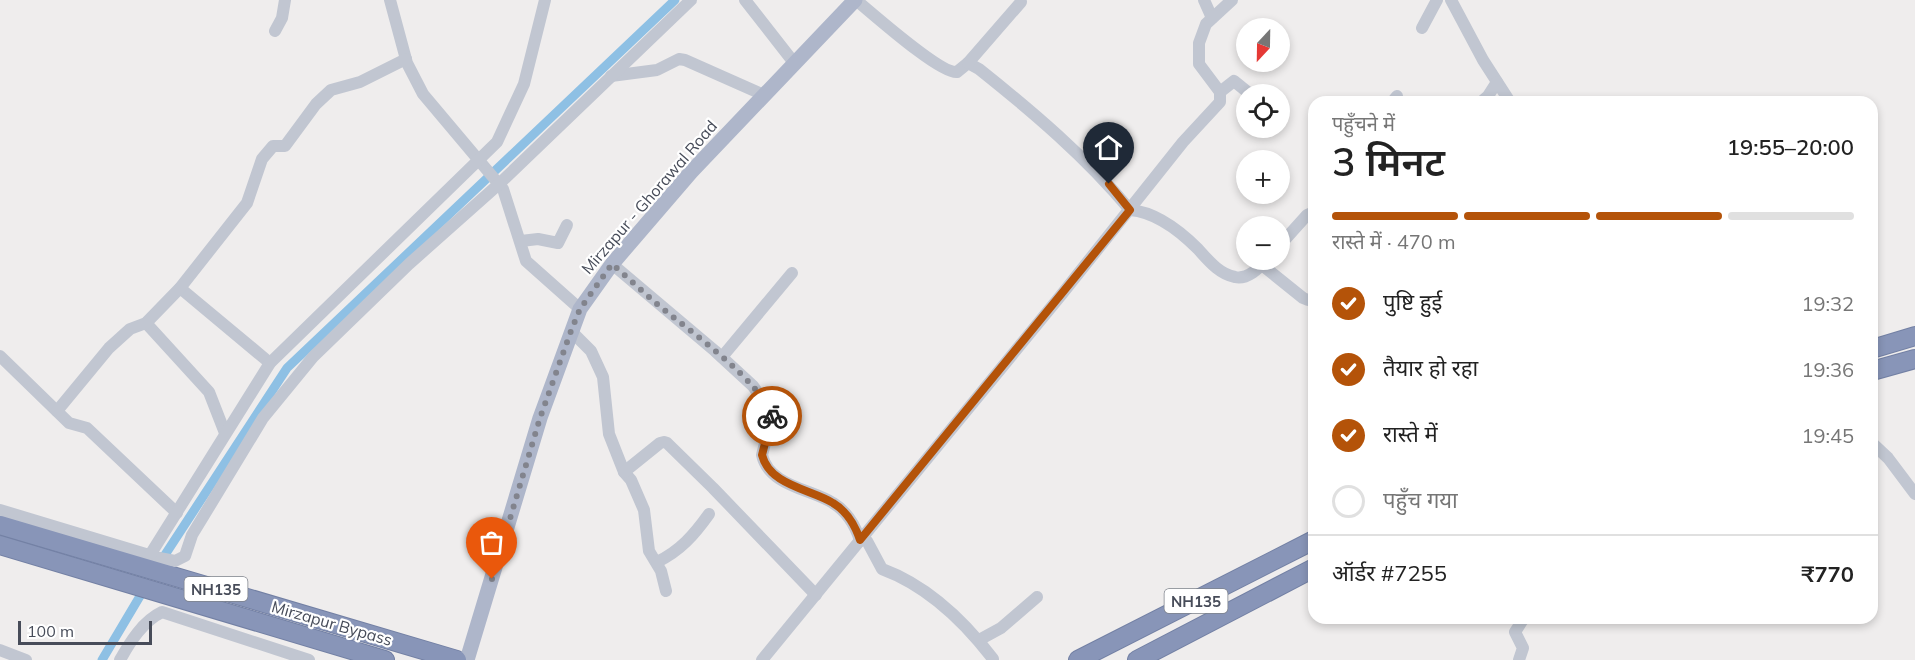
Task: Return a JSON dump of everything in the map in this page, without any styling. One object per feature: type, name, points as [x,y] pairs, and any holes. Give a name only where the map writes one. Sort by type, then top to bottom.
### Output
[{"type":"highway","points":[[1878,347],[1915,336]]},
{"type":"highway","points":[[1878,368],[1915,359]]},
{"type":"highway","name":"Mirzapur Bypass","points":[[0,525],[457,660]]},
{"type":"highway","name":"NH135","points":[[1078,660],[1308,543]]},
{"type":"highway","name":"Mirzapur Bypass","points":[[0,546],[385,660]]},
{"type":"highway","name":"NH135","points":[[1137,660],[1308,571]]},
{"type":"main road","name":"Mirzapur - Ghorawal Road","points":[[467,660],[540,418],[580,309],[612,264],[692,172],[855,0]]},
{"type":"street","points":[[274,31],[282,18],[285,0]]},
{"type":"street","points":[[390,0],[406,59],[423,94],[505,192],[526,261],[580,309]]},
{"type":"street","points":[[536,0],[540,24]]},
{"type":"street","points":[[154,556],[225,433],[270,363],[345,288],[482,164],[497,142],[524,84],[545,0]]},
{"type":"street","points":[[0,510],[154,556],[175,561],[185,556],[192,535],[263,418],[312,357],[691,0]]},
{"type":"street","points":[[745,0],[795,64]]},
{"type":"street","points":[[855,0],[946,70],[957,72],[968,63],[1021,2]]},
{"type":"street","points":[[1204,0],[1212,18]]},
{"type":"street","points":[[762,660],[1183,142],[1220,102],[1220,92],[1199,64],[1198,58],[1202,32],[1212,18],[1232,0]]},
{"type":"street","points":[[1422,28],[1437,0]]},
{"type":"street","points":[[1451,0],[1506,96]]},
{"type":"street","points":[[57,411],[120,337],[130,329],[146,323],[180,288],[247,203],[258,167],[266,152],[273,146],[285,146],[316,104],[331,90],[360,82],[406,59]]},
{"type":"street","points":[[611,76],[657,70],[680,59],[764,95]]},
{"type":"street","points":[[968,63],[979,69],[1055,133],[1109,184],[1130,210],[1144,211],[1170,226],[1187,238],[1217,268],[1234,277],[1242,277],[1254,270]]},
{"type":"street","points":[[1220,92],[1234,81],[1238,84]]},
{"type":"street","points":[[1488,96],[1497,82]]},
{"type":"street","points":[[1290,234],[1308,215]]},
{"type":"street","points":[[521,241],[538,238],[558,243],[567,225]]},
{"type":"street","points":[[612,264],[753,386],[772,416],[762,455],[770,470],[800,490],[833,503],[841,509],[855,524],[860,540]]},
{"type":"street","points":[[1273,270],[1308,300]]},
{"type":"street","points":[[722,357],[792,273]]},
{"type":"street","points":[[180,288],[270,363]]},
{"type":"street","points":[[146,323],[209,392],[225,433]]},
{"type":"street","points":[[571,331],[591,351],[603,377],[609,434],[624,472],[631,480],[644,510],[649,552],[657,562],[666,591]]},
{"type":"street","points":[[0,356],[69,423],[87,428],[177,513]]},
{"type":"street","points":[[624,472],[660,443],[666,443],[713,488],[816,595]]},
{"type":"street","points":[[1878,449],[1888,458],[1915,494]]},
{"type":"street","points":[[657,562],[671,555],[690,539],[709,514]]},
{"type":"street","points":[[860,540],[867,542],[882,569],[900,576],[957,617],[993,659]]},
{"type":"street","points":[[979,640],[1001,628],[1037,597]]},
{"type":"street","points":[[120,660],[134,636],[154,616],[162,612],[309,660]]},
{"type":"street","points":[[1519,660],[1523,648],[1515,632],[1520,624]]},
{"type":"street","points":[[0,650],[26,660]]},
{"type":"waterway","points":[[159,564],[287,368],[675,0]]},
{"type":"waterway","points":[[102,660],[146,586]]},
{"type":"way so far","points":[[492,579],[540,418],[571,331],[580,309],[612,264],[753,386],[772,416]]},
{"type":"route","points":[[772,416],[762,455],[770,470],[800,490],[833,503],[841,509],[855,524],[860,540],[1130,210],[1109,184]]}]
